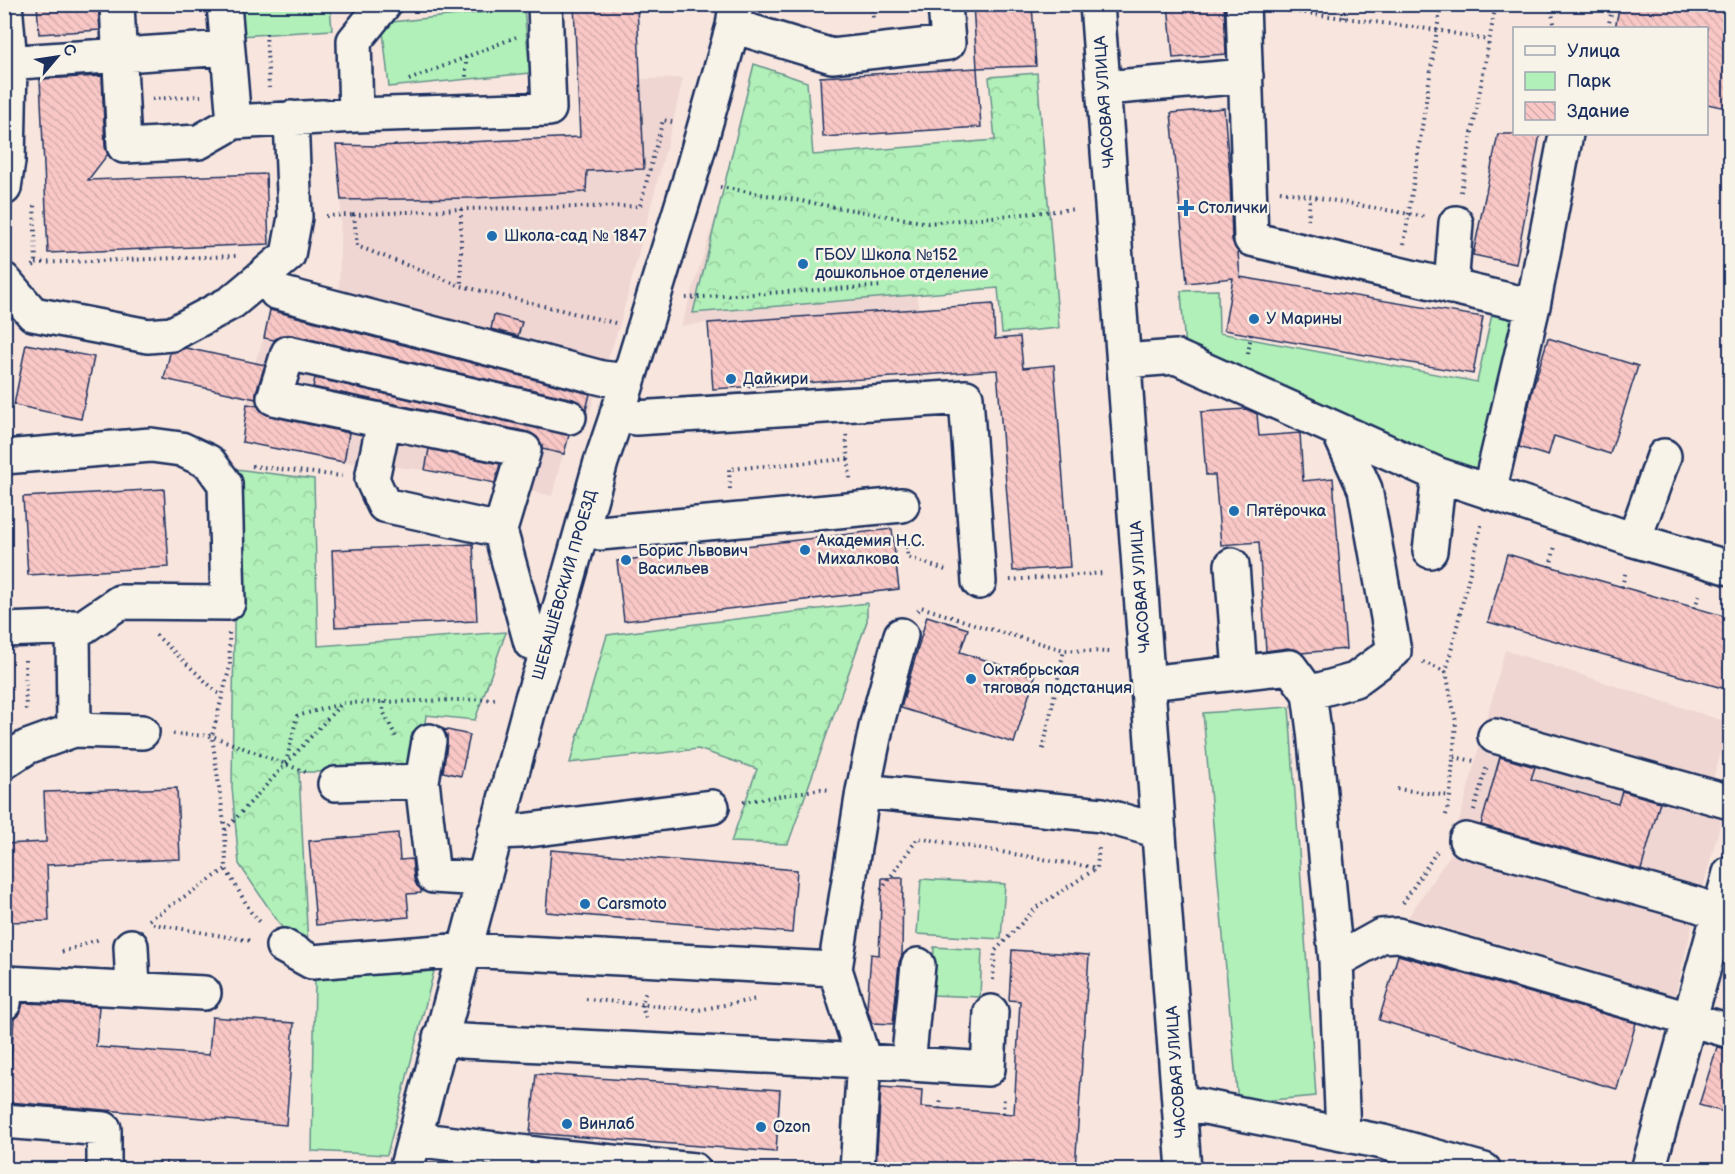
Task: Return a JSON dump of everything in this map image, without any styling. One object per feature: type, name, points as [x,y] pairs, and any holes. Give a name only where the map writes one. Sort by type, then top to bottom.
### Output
[{"type":"street","points":[[5,4],[6,170]]},
{"type":"street","points":[[117,4],[124,146],[199,142],[232,108],[224,4]]},
{"type":"street","points":[[356,115],[354,41],[384,4]]},
{"type":"street","points":[[735,15],[832,56],[948,43],[945,4]]},
{"type":"street","name":"ЧАСОВАЯ УЛИЦА","points":[[1097,4],[1184,1170]]},
{"type":"street","points":[[1255,6],[1245,76],[1251,238],[1533,306]]},
{"type":"street","name":"ШЕБАШЁВСКИЙ ПРОЕЗД","points":[[410,1154],[532,698],[689,182],[735,15]]},
{"type":"street","points":[[232,108],[291,118],[549,109],[546,16]]},
{"type":"street","points":[[7,63],[228,48]]},
{"type":"street","points":[[1104,87],[1245,76]]},
{"type":"street","points":[[4,279],[33,314],[148,336],[172,334],[232,302],[288,255],[295,217],[291,118]]},
{"type":"street","points":[[1489,492],[1533,306],[1566,135]]},
{"type":"street","points":[[1450,287],[1456,223]]},
{"type":"street","points":[[276,292],[602,378],[628,381]]},
{"type":"street","points":[[548,650],[531,643],[500,530],[524,450],[274,398],[288,353],[568,417]]},
{"type":"street","points":[[1124,361],[1176,357],[1439,475],[1634,540],[1731,568]]},
{"type":"street","points":[[618,413],[636,418],[966,397],[980,582]]},
{"type":"street","points":[[384,421],[372,479],[384,505],[500,530]]},
{"type":"street","points":[[1309,693],[1355,680],[1394,651],[1365,489],[1338,430]]},
{"type":"street","points":[[4,457],[152,445],[181,449],[209,462],[225,484],[228,603],[120,602],[82,627],[14,630]]},
{"type":"street","points":[[1634,540],[1664,456]]},
{"type":"street","points":[[1430,551],[1439,475]]},
{"type":"street","points":[[583,527],[600,533],[902,505]]},
{"type":"street","points":[[1232,565],[1240,672]]},
{"type":"street","points":[[73,627],[74,730]]},
{"type":"street","points":[[857,1170],[864,1061],[835,969],[863,791],[877,723],[901,635]]},
{"type":"street","points":[[1148,682],[1290,667],[1309,693],[1336,961],[1343,1134]]},
{"type":"street","points":[[16,754],[74,730],[142,732]]},
{"type":"street","points":[[1495,736],[1731,802]]},
{"type":"street","points":[[429,741],[422,781],[433,876],[483,879]]},
{"type":"street","points":[[335,784],[422,781]]},
{"type":"street","points":[[863,791],[1102,815],[1159,831]]},
{"type":"street","points":[[495,832],[521,831],[712,807]]},
{"type":"street","points":[[1450,833],[1719,913]]},
{"type":"street","points":[[1648,1170],[1731,873]]},
{"type":"street","points":[[133,989],[138,934]]},
{"type":"street","points":[[1336,961],[1381,936],[1398,935],[1731,1031]]},
{"type":"street","points":[[283,946],[312,962],[464,950],[835,969]]},
{"type":"street","points":[[908,1064],[918,965]]},
{"type":"street","points":[[4,1003],[6,983],[204,993]]},
{"type":"street","points":[[440,1038],[988,1069],[991,1012]]},
{"type":"street","points":[[1180,1102],[1383,1142],[1484,1170]]},
{"type":"street","points":[[4,1121],[104,1129],[104,1170]]},
{"type":"street","points":[[410,1154],[552,1156],[694,1170]]},
{"type":"path","points":[[1344,18],[1346,4]]},
{"type":"path","points":[[1399,274],[1441,4]]},
{"type":"path","points":[[1250,186],[1456,223],[1496,4]]},
{"type":"path","points":[[1550,4],[1555,27]]},
{"type":"path","points":[[1608,27],[1613,4]]},
{"type":"path","points":[[1255,6],[1436,30],[1488,40]]},
{"type":"path","points":[[400,83],[526,33],[546,16]]},
{"type":"path","points":[[121,102],[232,108]]},
{"type":"path","points":[[620,324],[461,286],[357,246],[354,215],[461,209],[640,206],[663,120],[673,122]]},
{"type":"path","points":[[710,186],[928,224],[1076,209]]},
{"type":"path","points":[[461,209],[461,286]]},
{"type":"path","points":[[36,263],[288,255]]},
{"type":"path","points":[[681,296],[689,299],[883,286]]},
{"type":"path","points":[[843,405],[852,509]]},
{"type":"path","points":[[733,520],[729,469],[848,459]]},
{"type":"path","points":[[209,462],[372,479]]},
{"type":"path","points":[[1450,833],[1450,796],[1456,722],[1446,672],[1489,492]]},
{"type":"path","points":[[120,602],[221,696]]},
{"type":"path","points":[[228,603],[230,666],[212,736],[225,830],[226,869],[251,912],[283,946]]},
{"type":"path","points":[[901,635],[921,607],[1065,650],[1110,652]]},
{"type":"path","points":[[14,630],[16,754]]},
{"type":"path","points":[[1043,749],[1065,650]]},
{"type":"path","points":[[285,764],[297,716],[342,703],[532,698]]},
{"type":"path","points":[[225,830],[342,703]]},
{"type":"path","points":[[142,732],[212,736],[335,784]]},
{"type":"path","points":[[1381,936],[1450,833],[1487,764],[1454,758]]},
{"type":"path","points":[[712,807],[821,789],[863,791]]},
{"type":"path","points":[[1397,789],[1450,796]]},
{"type":"path","points":[[1097,868],[1102,815]]},
{"type":"path","points":[[878,894],[918,838],[1097,868]]},
{"type":"path","points":[[991,1012],[995,951],[1036,907],[1097,868]]},
{"type":"path","points":[[138,934],[283,946]]},
{"type":"path","points":[[660,1050],[643,1012],[644,995],[671,960]]},
{"type":"path","points":[[586,999],[698,1010],[762,998]]},
{"type":"path","points":[[149,1170],[161,1163],[214,1170]]},
{"type":"path","points":[[173,1165],[179,1170]]},
{"type":"shaded area","points":[[683,78],[620,324],[586,422],[571,424],[552,496],[503,484],[425,470],[344,462],[242,442],[252,370],[264,338],[271,307],[339,292],[341,200],[473,198],[587,171],[644,168],[641,79]]},
{"type":"shaded area","name":"ГБОУ Школа №152 дошкольное отделение","points":[[721,198],[896,230],[920,308],[681,326]]},
{"type":"shaded area","points":[[1505,650],[1730,723],[1711,785],[1724,811],[1675,995],[1408,917],[1450,855]]},
{"type":"green space","points":[[238,5],[330,5],[332,30],[240,36]]},
{"type":"green space","points":[[524,8],[530,73],[389,87],[382,23]]},
{"type":"green space","points":[[754,64],[807,82],[813,155],[995,140],[989,77],[1037,73],[1059,328],[1002,333],[998,288],[693,313]]},
{"type":"green space","points":[[1218,290],[1219,333],[1477,382],[1492,314],[1517,321],[1483,473],[1442,461],[1185,351],[1181,291]]},
{"type":"green space","points":[[236,469],[314,479],[318,646],[506,632],[475,720],[426,715],[419,772],[299,772],[308,946],[285,932],[239,864],[232,787]]},
{"type":"green space","points":[[867,603],[867,621],[788,844],[731,842],[757,769],[698,749],[570,763],[607,635]]},
{"type":"green space","points":[[1289,707],[1316,1096],[1238,1103],[1203,713]]},
{"type":"green space","points":[[921,879],[1005,884],[1001,939],[917,934]]},
{"type":"green space","points":[[934,947],[982,950],[980,997],[932,995]]},
{"type":"green space","points":[[434,971],[387,1155],[312,1151],[315,979]]},
{"type":"green space","points":[[446,1149],[669,1170],[442,1170]]},
{"type":"building","points":[[37,4],[98,4],[100,30],[39,34]]},
{"type":"building","points":[[574,4],[637,4],[644,169],[587,171],[586,192],[473,198],[341,200],[336,145],[378,146],[580,137]]},
{"type":"building","points":[[973,4],[1032,4],[1036,66],[977,68]]},
{"type":"building","points":[[1168,4],[1224,4],[1226,54],[1173,58]]},
{"type":"building","points":[[1620,4],[1731,4],[1731,109],[1708,104],[1708,27],[1615,27]]},
{"type":"building","points":[[977,68],[981,127],[823,137],[820,77]]},
{"type":"building","points":[[102,76],[105,147],[108,154],[88,180],[266,174],[269,244],[48,253],[40,79]]},
{"type":"building","points":[[1224,108],[1232,240],[1238,252],[1240,277],[1483,317],[1473,374],[1224,330],[1233,278],[1187,283],[1171,113]]},
{"type":"building","points":[[1498,134],[1540,135],[1516,264],[1473,255]]},
{"type":"building","points":[[993,304],[995,339],[1020,337],[1023,368],[1054,365],[1070,567],[1013,571],[997,370],[713,389],[708,323]]},
{"type":"building","points":[[270,310],[590,394],[586,410],[581,403],[573,399],[292,335],[282,335],[274,340],[264,338]]},
{"type":"building","points":[[494,315],[522,322],[518,336],[491,329]]},
{"type":"building","points":[[1548,338],[1638,366],[1610,454],[1554,436],[1548,456],[1519,447]]},
{"type":"building","points":[[26,344],[94,357],[81,419],[14,405]]},
{"type":"building","points":[[186,348],[265,365],[256,399],[164,379],[170,353]]},
{"type":"building","points":[[315,378],[569,435],[564,454],[542,449],[537,437],[528,432],[313,387]]},
{"type":"building","points":[[247,404],[258,406],[262,412],[270,416],[349,433],[344,462],[242,442]]},
{"type":"building","points":[[1246,409],[1257,414],[1259,436],[1300,433],[1303,481],[1333,478],[1346,649],[1301,653],[1288,648],[1266,651],[1259,542],[1221,545],[1215,475],[1206,475],[1201,412]]},
{"type":"building","points":[[429,449],[500,464],[495,483],[425,470]]},
{"type":"building","points":[[164,489],[169,567],[28,575],[23,497]]},
{"type":"building","points":[[892,529],[899,589],[624,621],[617,561]]},
{"type":"building","points":[[473,544],[477,621],[335,627],[332,550]]},
{"type":"building","points":[[1507,554],[1731,618],[1731,673],[1726,689],[1488,622]]},
{"type":"building","name":"Октябрьская тяговая подстанция","points":[[927,616],[968,629],[960,652],[1035,676],[1014,743],[901,708]]},
{"type":"building","points":[[443,729],[470,735],[461,776],[443,772],[447,735]]},
{"type":"building","points":[[1500,757],[1535,767],[1531,779],[1618,804],[1622,791],[1660,802],[1641,870],[1481,825]]},
{"type":"building","points":[[177,788],[180,859],[47,865],[49,921],[4,922],[4,844],[46,842],[44,792]]},
{"type":"building","points":[[398,833],[400,860],[412,859],[414,879],[421,889],[421,893],[407,894],[409,917],[316,925],[309,841]]},
{"type":"building","points":[[551,850],[797,870],[792,933],[546,912]]},
{"type":"building","points":[[882,878],[903,878],[902,955],[899,963],[893,1024],[872,1023],[867,1008],[871,954],[879,955]]},
{"type":"building","points":[[1012,950],[1089,955],[1075,1170],[916,1170],[876,1167],[881,1087],[922,1090],[921,1107],[1014,1114],[1020,1001],[1009,1000]]},
{"type":"building","points":[[1398,955],[1636,1023],[1617,1089],[1379,1020]]},
{"type":"building","points":[[23,1003],[99,1006],[96,1047],[209,1055],[212,1017],[294,1023],[286,1125],[8,1102],[14,1019],[20,1013]]},
{"type":"building","points":[[1717,1047],[1731,1049],[1731,1114],[1699,1105]]},
{"type":"building","points":[[536,1074],[780,1090],[776,1152],[530,1133]]},
{"type":"place","name":"Столички","points":[[1186,208]]},
{"type":"place","name":"Школа-сад № 1847","points":[[492,236]]},
{"type":"place","name":"ГБОУ Школа №152 дошкольное отделение","points":[[803,264]]},
{"type":"place","name":"У Марины","points":[[1254,319]]},
{"type":"place","name":"Дайкири","points":[[731,379]]},
{"type":"place","name":"Пятёрочка","points":[[1234,511]]},
{"type":"place","name":"Академия Н.С. Михалкова","points":[[805,550]]},
{"type":"place","name":"Борис Львович Васильев","points":[[626,560]]},
{"type":"place","name":"Октябрьская тяговая подстанция","points":[[971,679]]},
{"type":"place","name":"Carsmoto","points":[[585,904]]},
{"type":"place","name":"Винлаб","points":[[567,1124]]},
{"type":"place","name":"Ozon","points":[[761,1127]]}]
